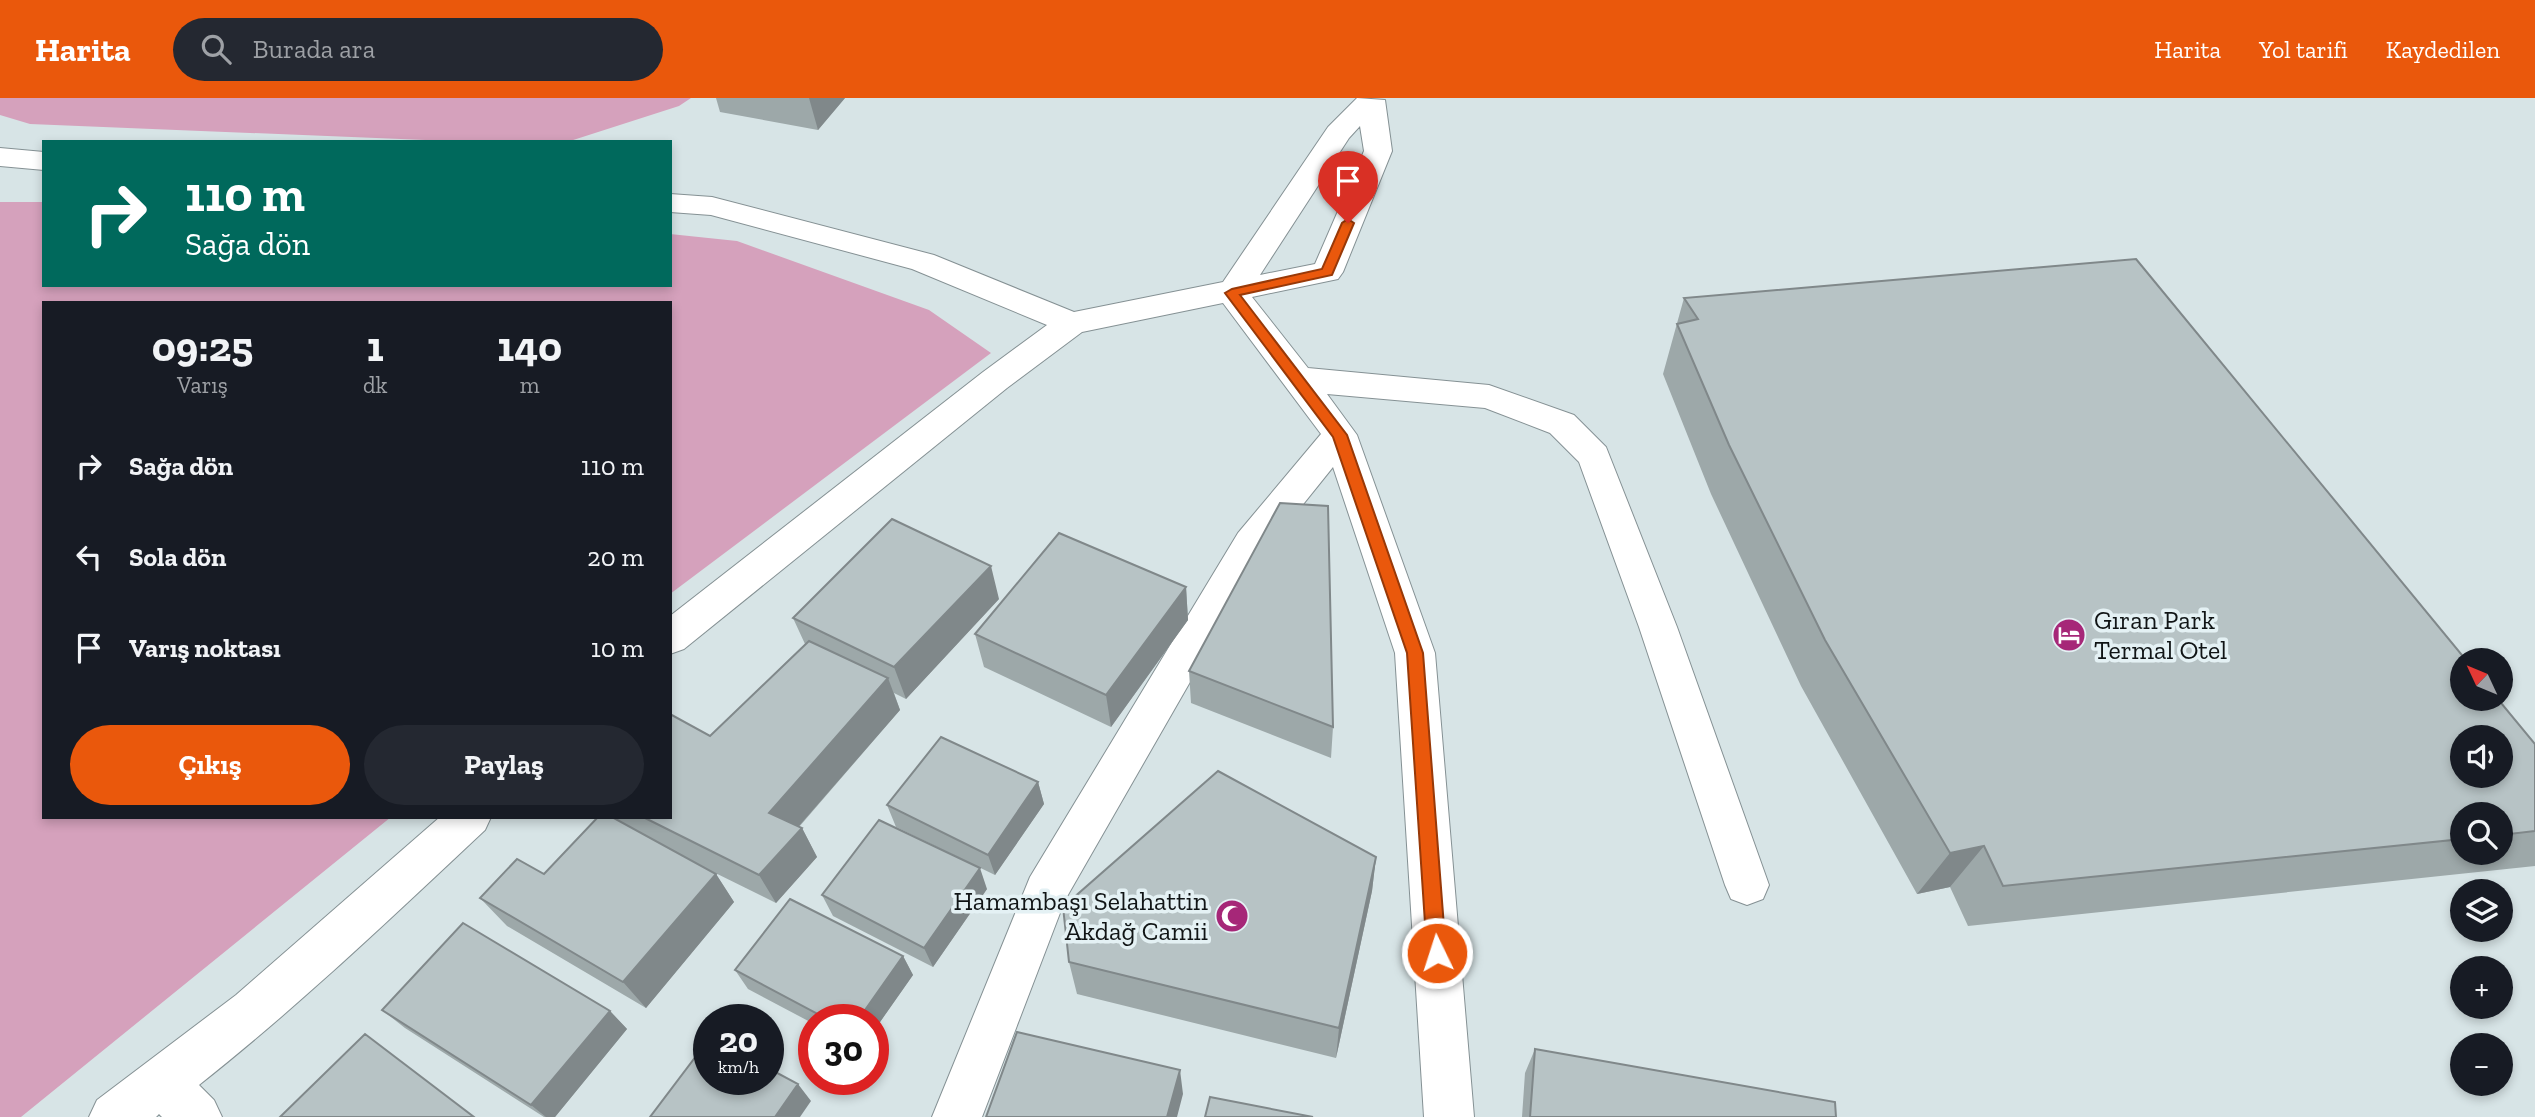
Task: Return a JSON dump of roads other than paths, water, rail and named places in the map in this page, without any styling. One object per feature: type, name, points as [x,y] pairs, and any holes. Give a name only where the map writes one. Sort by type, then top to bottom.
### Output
[{"type":"street","points":[[1232,293],[1338,133],[1371,99]]},
{"type":"street","points":[[672,636],[995,380],[1072,323],[1328,272],[1378,151],[1371,99]]},
{"type":"street","points":[[0,157],[42,161]]},
{"type":"street","points":[[672,203],[712,206],[923,262],[1072,323]]},
{"type":"street","points":[[1232,293],[1340,435],[1415,653],[1449,1117]]},
{"type":"street","points":[[1296,379],[1489,397],[1562,424],[1594,456],[1658,627],[1747,885]]},
{"type":"street","points":[[957,1117],[1046,891],[1251,543],[1340,435]]},
{"type":"street","points":[[114,1117],[163,1084],[249,1015],[468,819]]},
{"type":"street","points":[[163,1084],[197,1117]]},
{"type":"place","name":"Gıran Park Termal Otel","points":[[2069,635]]},
{"type":"place","name":"Hamambaşı Selahattin Akdağ Camii","points":[[1232,916]]}]
